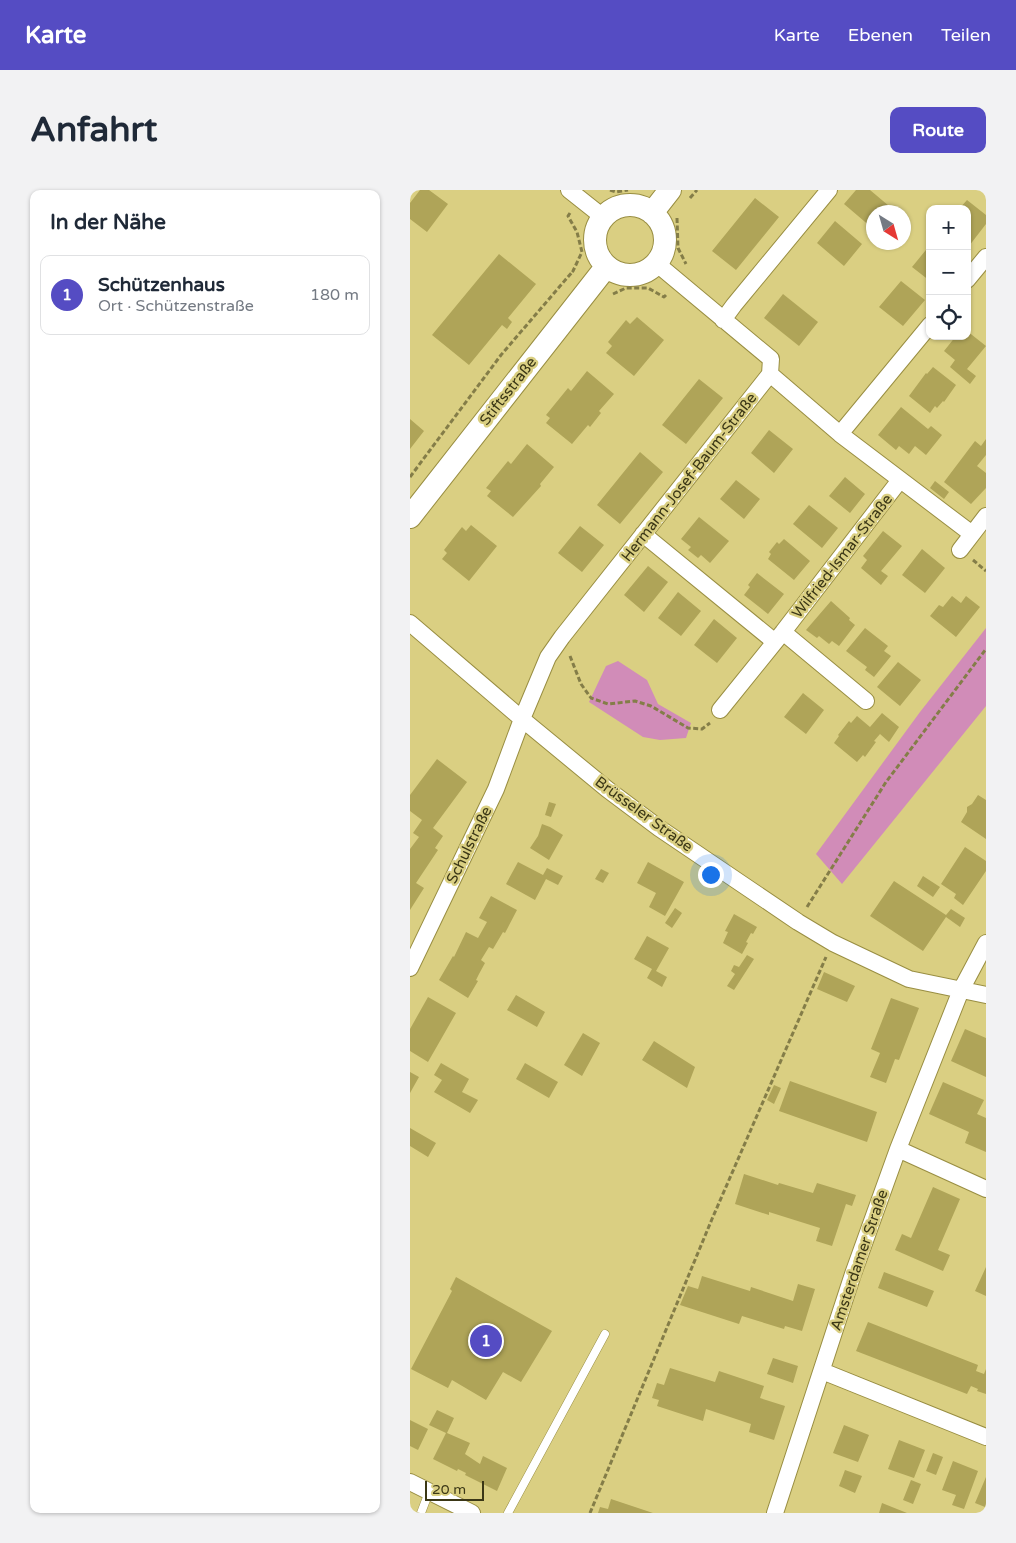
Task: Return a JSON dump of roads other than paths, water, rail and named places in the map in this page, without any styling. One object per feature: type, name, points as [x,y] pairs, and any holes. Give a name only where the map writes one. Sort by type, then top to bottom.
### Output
[{"type":"street","points":[[652,213],[670,190]]},
{"type":"street","points":[[724,320],[734,305],[828,190]]},
{"type":"street","points":[[575,195],[603,217]]},
{"type":"street","points":[[632,205],[643,207],[652,213],[663,227],[665,236],[663,254],[656,263],[649,270],[639,275],[627,276],[616,273],[606,267],[599,258],[595,248],[595,237],[603,217],[612,210],[632,205]]},
{"type":"street","points":[[971,275],[986,257]]},
{"type":"street","points":[[656,263],[771,359],[770,374],[840,434],[972,534]]},
{"type":"street","name":"Stiftsstraße","points":[[410,516],[606,267]]},
{"type":"street","points":[[840,434],[926,330]]},
{"type":"street","name":"Hermann-Josef-Baum-Straße","points":[[522,719],[548,657],[562,637],[770,374]]},
{"type":"street","name":"Wilfried-Ismar-Straße","points":[[720,710],[900,480]]},
{"type":"street","points":[[960,550],[986,516]]},
{"type":"street","name":"Wilfried-Ismar-Straße","points":[[643,534],[866,701]]},
{"type":"street","name":"Brüsseler Straße","points":[[410,623],[522,719],[607,788],[659,828],[798,922],[833,943],[909,979],[986,994]]},
{"type":"street","name":"Schulstraße","points":[[410,968],[496,789],[522,719]]},
{"type":"street","name":"Amsterdamer Straße","points":[[775,1513],[853,1274],[898,1149],[961,990],[986,943]]},
{"type":"street","points":[[898,1149],[986,1189]]},
{"type":"street","points":[[822,1371],[986,1437]]},
{"type":"street","points":[[410,1482],[472,1513]]},
{"type":"lane","points":[[508,1513],[605,1334]]},
{"type":"lane","points":[[420,1513],[429,1492]]},
{"type":"place","name":"Schützenhaus","points":[[486,1341]]}]
